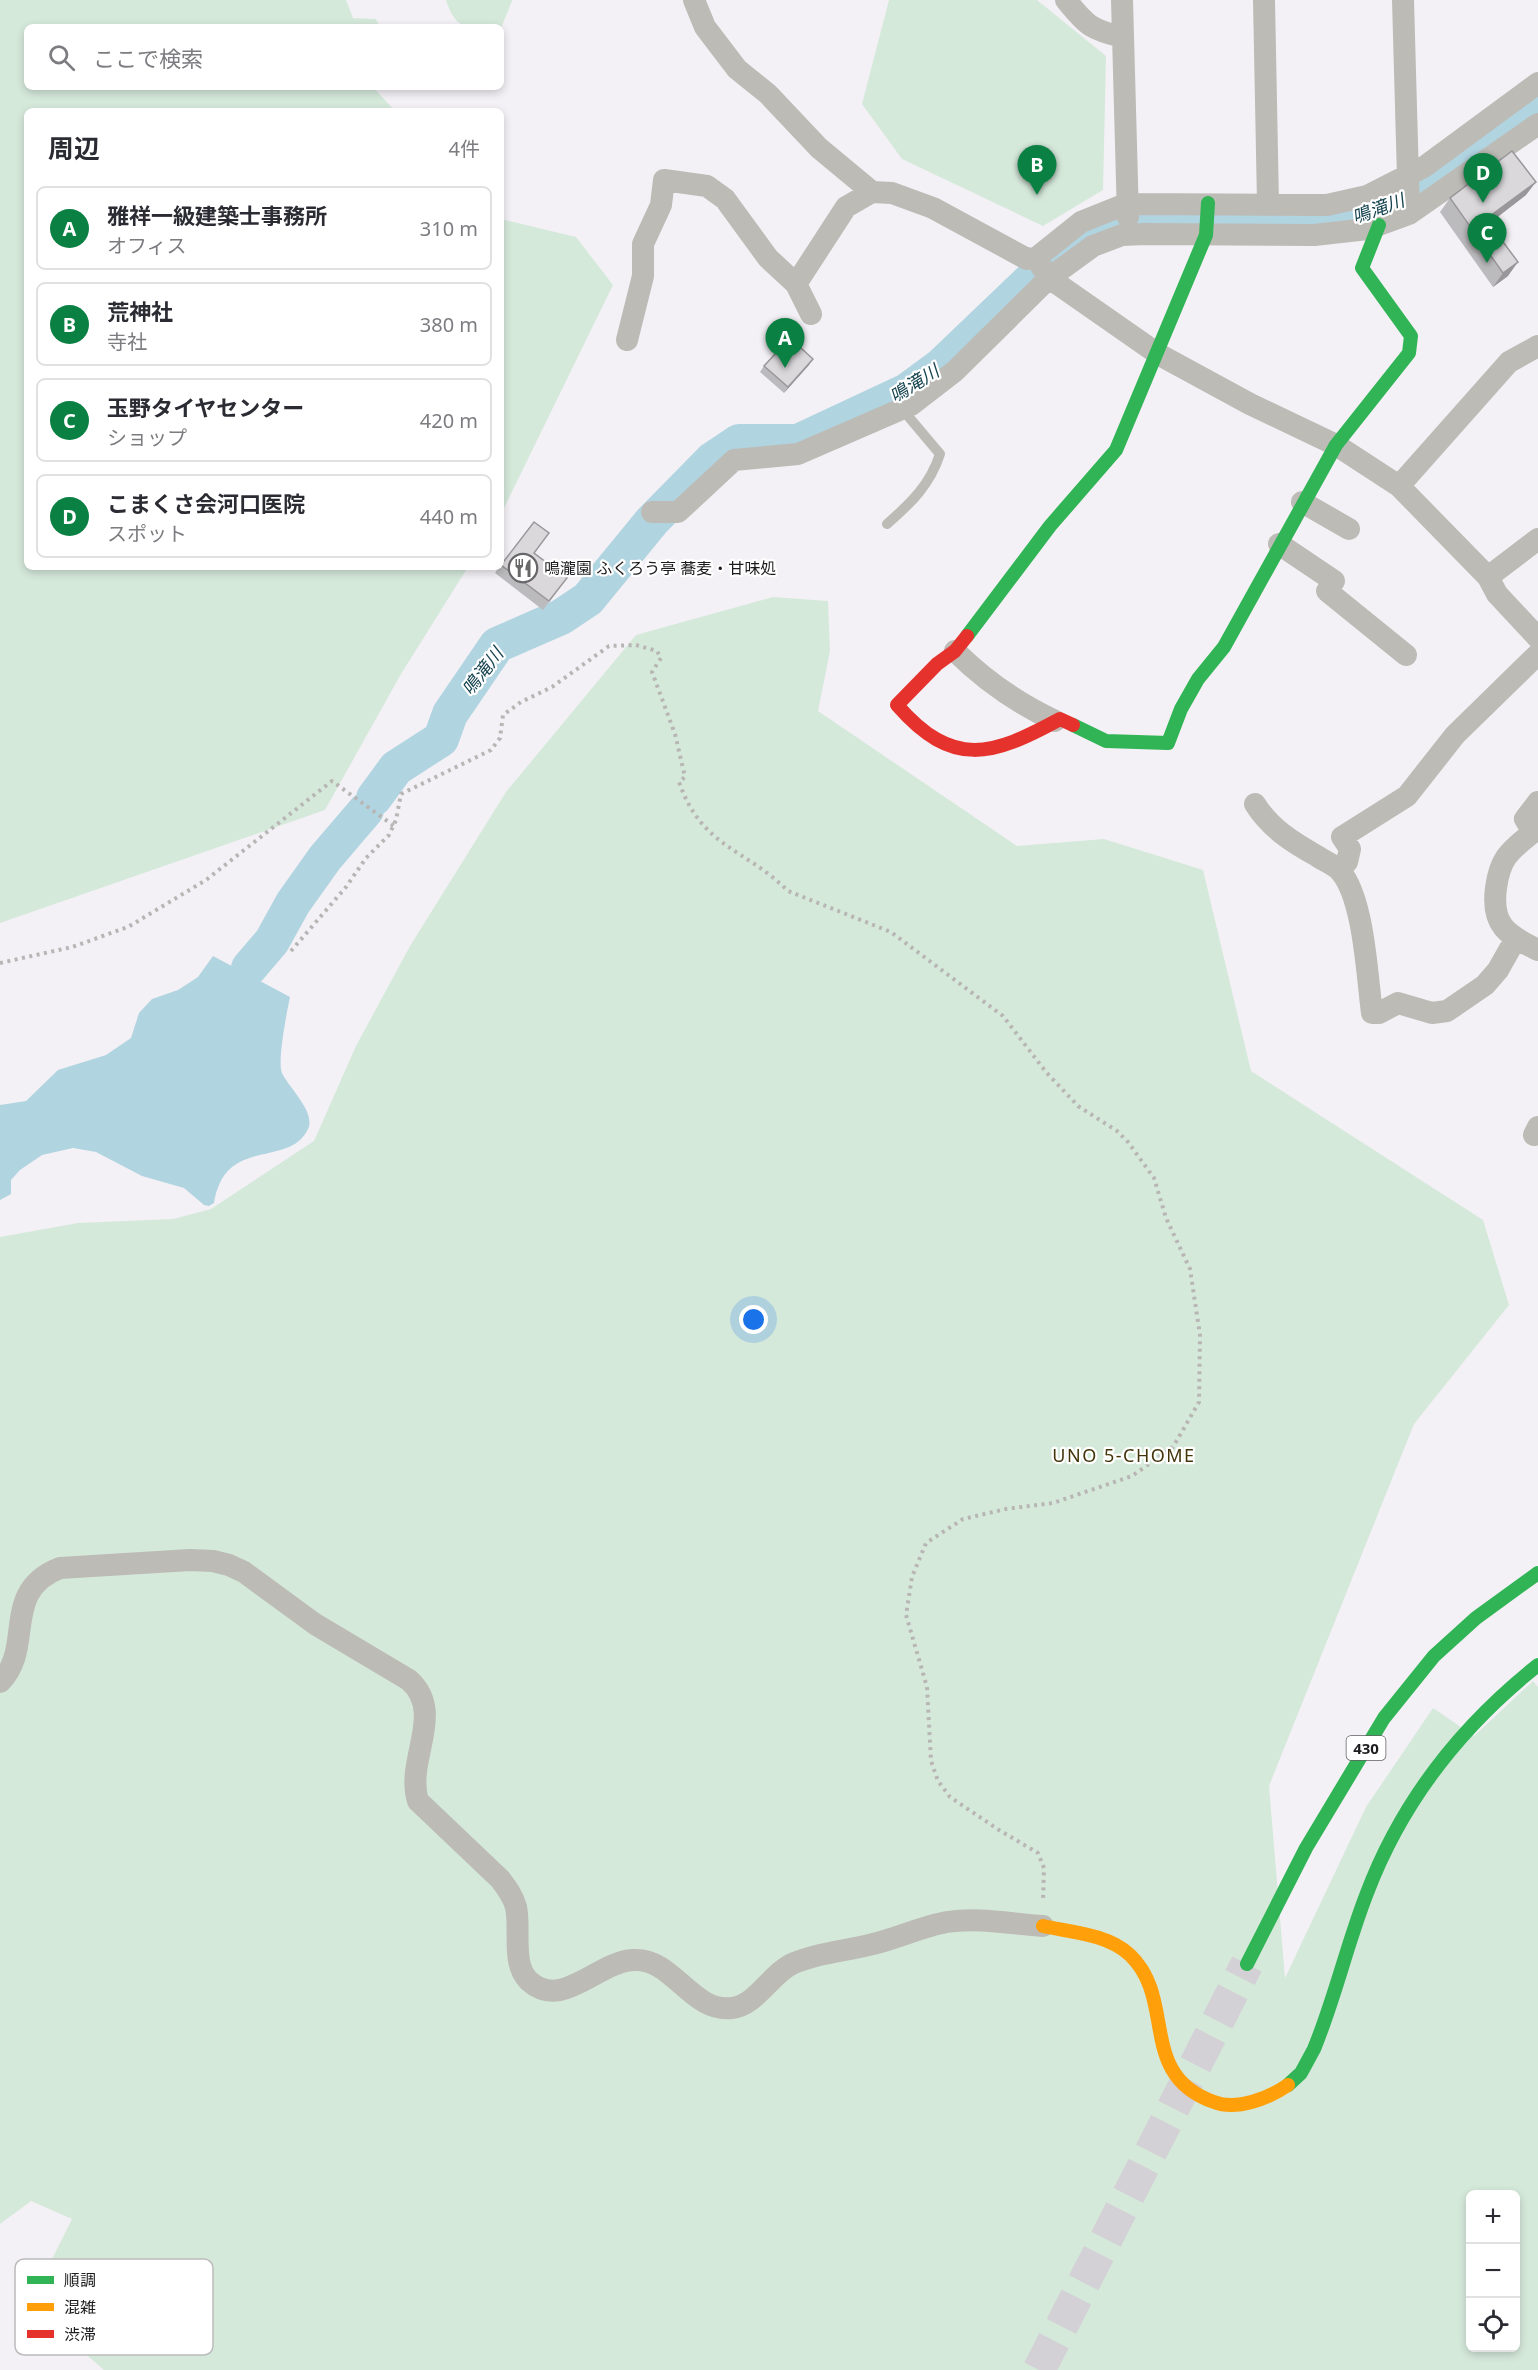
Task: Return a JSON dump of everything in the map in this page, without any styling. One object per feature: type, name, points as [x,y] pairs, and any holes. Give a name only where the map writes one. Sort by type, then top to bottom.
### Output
[{"type":"main road","points":[[1207,220],[1158,354],[1116,450],[1050,526],[955,651],[937,664],[897,705],[925,734],[951,746],[987,752],[1031,736],[1060,719],[1106,741],[1168,743],[1181,709],[1198,679],[1224,647],[1302,502],[1336,445],[1409,353],[1411,336],[1362,268],[1379,225]]},
{"type":"main road","name":"430","points":[[1247,1964],[1306,1848],[1384,1718],[1434,1656],[1476,1618],[1538,1574]]},
{"type":"main road","points":[[1043,1926],[1106,1942],[1128,1954],[1143,1969],[1168,2062],[1177,2084],[1198,2097],[1218,2104],[1233,2104],[1261,2098],[1285,2086],[1301,2073],[1313,2049],[1365,1897],[1400,1821],[1443,1756],[1478,1717],[1514,1683],[1538,1665]]},
{"type":"street","points":[[1066,0],[1083,21],[1099,32],[1123,37]]},
{"type":"street","points":[[1122,0],[1129,221]]},
{"type":"street","points":[[1264,0],[1268,203]]},
{"type":"street","points":[[1403,0],[1408,195]]},
{"type":"street","points":[[692,1],[705,27],[737,69],[768,94],[819,147],[872,192]]},
{"type":"street","points":[[662,511],[678,512],[734,460],[798,454],[902,409],[955,370],[1081,222],[1207,220],[1338,234],[1379,225],[1408,195],[1538,83]]},
{"type":"street","points":[[1043,268],[1093,246],[1129,221],[1207,220],[1268,203],[1337,204],[1367,196],[1408,195],[1538,124]]},
{"type":"street","points":[[627,340],[643,276],[643,244],[661,205],[664,180],[707,186],[725,199],[768,258],[796,284],[811,314]]},
{"type":"street","points":[[796,284],[846,207],[872,192],[892,193],[933,208],[1043,268],[1158,354],[1250,404],[1336,445],[1399,486],[1488,577],[1497,594],[1538,638]]},
{"type":"street","points":[[1399,486],[1509,362],[1538,346]]},
{"type":"street","points":[[1302,502],[1349,529]]},
{"type":"street","points":[[1488,577],[1538,540]]},
{"type":"street","points":[[1279,544],[1334,581],[1327,591],[1406,655]]},
{"type":"street","points":[[955,651],[977,673],[1007,695],[1055,722]]},
{"type":"street","points":[[1339,870],[1347,862],[1350,849],[1342,837],[1407,796],[1455,735],[1538,654]]},
{"type":"street","points":[[1538,802],[1525,819],[1533,832],[1510,851],[1498,867],[1493,908],[1503,927],[1516,938],[1538,950]]},
{"type":"street","points":[[1255,804],[1266,821],[1294,843],[1339,870],[1357,904],[1372,1013],[1379,1013],[1398,1003],[1432,1013],[1447,1011],[1485,985],[1498,970],[1516,938]]},
{"type":"street","points":[[0,1682],[11,1665],[24,1597],[30,1584],[43,1574],[60,1568],[190,1560],[213,1560],[244,1572],[315,1624],[408,1680],[420,1691],[425,1718],[413,1786],[418,1801],[500,1879],[511,1893],[516,1908],[520,1965],[527,1979],[539,1989],[550,1993],[563,1991],[618,1963],[634,1960],[661,1968],[703,2001],[718,2007],[733,2008],[748,2002],[790,1965],[813,1956],[872,1945],[946,1922],[974,1920],[1043,1926]]},
{"type":"lane","points":[[887,524],[917,497],[934,472],[940,454],[902,409]]},
{"type":"path","points":[[291,951],[346,887],[366,858],[389,835],[394,826],[401,794],[491,750],[500,738],[503,715],[521,702],[552,687],[609,645],[636,645],[657,651],[661,658],[652,672],[675,734],[685,777],[679,782],[687,805],[713,837],[788,891],[891,932],[1003,1016],[1046,1072],[1078,1106],[1117,1131],[1154,1178],[1166,1218],[1190,1269],[1200,1335],[1199,1402],[1173,1447],[1132,1476],[1053,1503],[1006,1509],[963,1519],[927,1543],[912,1577],[906,1615],[927,1687],[931,1761],[938,1781],[950,1797],[1038,1853],[1044,1868],[1043,1926]]},
{"type":"path","points":[[0,963],[72,947],[128,927],[206,880],[332,780],[394,826]]},
{"type":"green space","points":[[0,0],[346,0],[353,18],[376,19],[378,24],[24,24],[24,90],[376,90],[392,108],[24,108],[24,570],[466,570],[401,674],[325,810],[0,923]]},
{"type":"green space","points":[[446,0],[512,0],[503,24],[462,24],[451,12]]},
{"type":"green space","points":[[889,0],[1037,0],[1106,56],[1103,190],[1043,226],[902,159],[862,104]]},
{"type":"green space","points":[[504,220],[576,237],[613,285],[504,508]]},
{"type":"green space","points":[[773,597],[828,601],[830,651],[818,711],[1017,846],[1104,839],[1203,870],[1251,1071],[1483,1220],[1509,1305],[1414,1424],[1269,1786],[1285,1978],[1366,1807],[1433,1708],[1474,1736],[1533,1681],[1538,1687],[1538,2370],[104,2370],[87,2355],[213,2355],[213,2259],[52,2259],[72,2219],[31,2201],[0,2224],[0,1237],[78,1223],[173,1219],[211,1209],[314,1141],[356,1046],[410,946],[506,792],[636,635]]},
{"type":"water","points":[[213,956],[290,997],[283,1036],[281,1067],[285,1079],[301,1100],[308,1115],[308,1129],[299,1141],[287,1148],[244,1160],[231,1168],[220,1182],[214,1203],[209,1206],[204,1205],[184,1188],[142,1176],[96,1152],[73,1148],[42,1155],[20,1170],[11,1180],[11,1194],[0,1200],[0,1105],[26,1101],[58,1070],[106,1055],[131,1038],[139,1013],[152,999],[178,990],[198,977]]},
{"type":"building","points":[[1512,151],[1536,182],[1486,219],[1518,262],[1503,273],[1450,198]]},
{"type":"building","points":[[790,338],[813,359],[788,387],[764,366]]},
{"type":"building","points":[[534,522],[549,533],[534,553],[567,578],[549,601],[504,567],[504,561]]},
{"type":"waterway","name":"鳴滝川","points":[[374,798],[396,768],[441,739],[450,714],[497,645],[561,617],[588,599],[652,521],[712,460],[739,442],[798,442],[907,391],[941,366],[1034,277],[1086,239],[1118,226],[1147,223],[1216,221],[1313,226],[1366,217],[1399,204],[1418,193],[1536,107]]},
{"type":"waterway","name":"鳴滝川","points":[[249,968],[272,941],[293,903],[325,858],[366,810]]},
{"type":"waterway","points":[[241,978],[249,968]]},
{"type":"tunnel","points":[[1039,2370],[1247,1964]]},
{"type":"traffic: fast","points":[[967,636],[1050,526],[1116,450],[1206,235],[1208,203]]},
{"type":"traffic: fast","points":[[1073,725],[1106,741],[1168,743],[1181,709],[1198,679],[1224,647],[1336,445],[1409,353],[1411,336],[1362,268],[1379,225]]},
{"type":"traffic: fast","points":[[1247,1964],[1306,1848],[1384,1718],[1434,1656],[1476,1618],[1538,1573]]},
{"type":"traffic: fast","points":[[1288,2085],[1301,2073],[1314,2049],[1367,1893],[1398,1827],[1437,1767],[1459,1740],[1484,1713],[1538,1665]]},
{"type":"traffic: slow","points":[[1043,1926],[1100,1938],[1111,1942],[1130,1955],[1144,1973],[1152,1993],[1166,2055],[1175,2074],[1190,2090],[1214,2102],[1233,2105],[1253,2102],[1288,2085]]},
{"type":"traffic: jam","points":[[967,636],[955,651],[937,664],[897,705],[917,725],[937,739],[955,747],[974,750],[993,748],[1014,741],[1060,719],[1073,725]]},
{"type":"place","name":"荒神社","points":[[1037,195]]},
{"type":"place","name":"こまくさ会河口医院","points":[[1483,203]]},
{"type":"place","name":"玉野タイヤセンター","points":[[1487,263]]},
{"type":"place","name":"雅祥一級建築士事務所","points":[[785,368]]},
{"type":"place","name":"鳴瀧園 ふくろう亭 蕎麦・甘味処","points":[[523,568]]},
{"type":"district","name":"UNO 5-CHOME","points":[[1124,1455]]}]
